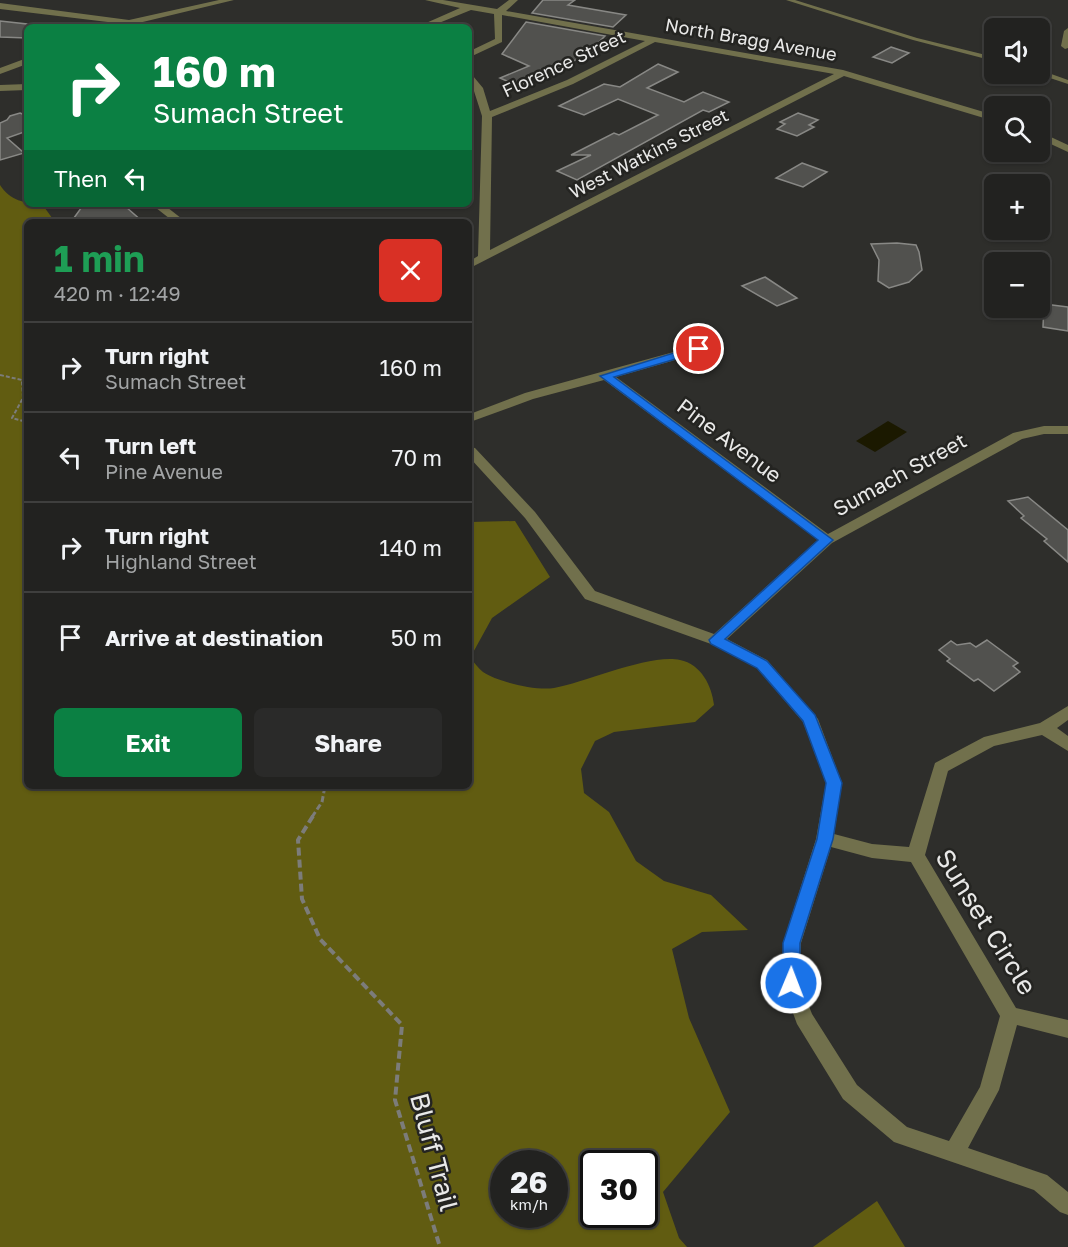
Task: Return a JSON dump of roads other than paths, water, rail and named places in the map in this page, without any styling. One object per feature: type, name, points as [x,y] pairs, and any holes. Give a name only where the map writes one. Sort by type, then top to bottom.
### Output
[{"type":"street","points":[[120,24],[230,0]]},
{"type":"street","points":[[429,0],[468,8]]},
{"type":"street","points":[[472,53],[499,40],[498,13],[514,0]]},
{"type":"street","points":[[0,6],[126,22]]},
{"type":"street","points":[[428,24],[468,8]]},
{"type":"street","name":"North Bragg Avenue","points":[[468,8],[843,73],[984,115]]},
{"type":"street","points":[[1065,46],[1068,31]]},
{"type":"street","name":"Florence Street","points":[[487,116],[570,81],[653,40]]},
{"type":"street","points":[[0,71],[24,62]]},
{"type":"street","name":"West Watkins Street","points":[[472,264],[843,73]]},
{"type":"street","points":[[472,80],[478,88],[487,116],[484,257]]},
{"type":"street","points":[[0,88],[24,87]]},
{"type":"street","points":[[1050,140],[1068,149]]},
{"type":"street","points":[[160,207],[176,219]]},
{"type":"street","points":[[472,417],[529,396],[699,349]]},
{"type":"street","name":"Pine Avenue","points":[[606,376],[826,540]]},
{"type":"street","name":"Sumach Street","points":[[716,640],[826,540],[1018,436],[1044,430],[1068,430]]},
{"type":"street","points":[[472,453],[530,515],[590,595],[716,640],[762,664],[810,719],[834,783],[825,839],[792,943],[791,983],[804,1018],[850,1092],[901,1135],[1040,1182],[1068,1205]]},
{"type":"street","points":[[916,855],[941,767],[990,741],[1045,728],[1068,712]]},
{"type":"street","points":[[1045,728],[1068,734]]},
{"type":"street","points":[[1045,728],[1068,745]]},
{"type":"street","name":"Sunset Circle","points":[[825,839],[872,850],[916,855],[1010,1015],[1068,1029]]},
{"type":"street","points":[[954,1153],[989,1090],[1010,1015]]},
{"type":"lane","points":[[789,0],[915,39],[984,56]]},
{"type":"lane","points":[[1050,76],[1068,82]]}]
